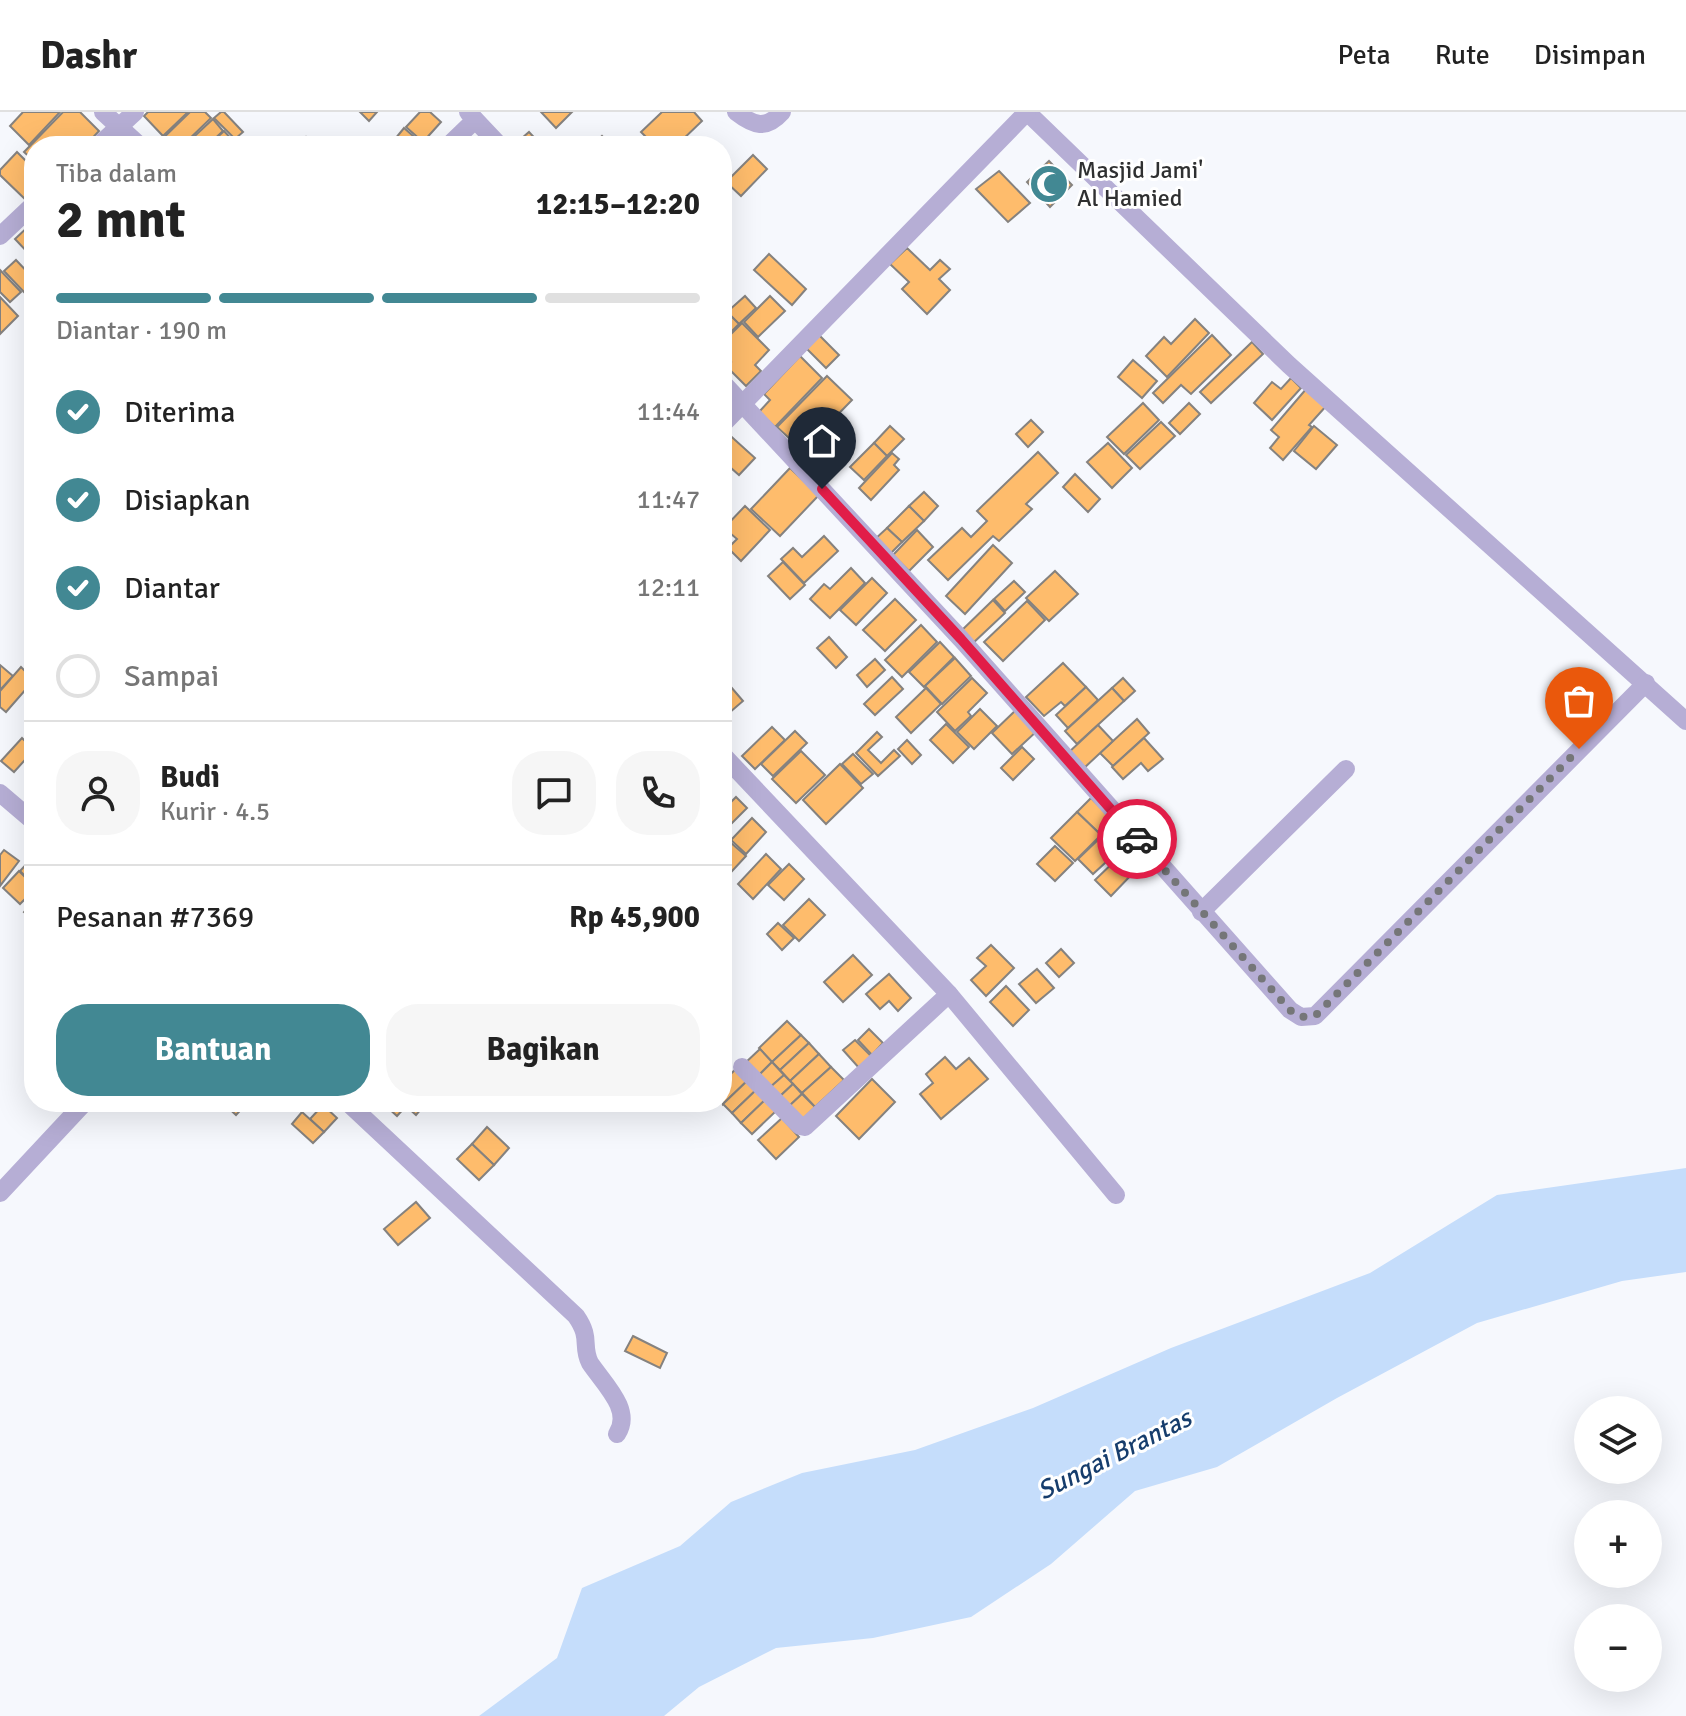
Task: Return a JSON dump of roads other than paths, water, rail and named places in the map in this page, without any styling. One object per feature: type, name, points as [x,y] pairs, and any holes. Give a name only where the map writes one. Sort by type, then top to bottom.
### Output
[{"type":"street","points":[[103,112],[130,136]]},
{"type":"street","points":[[109,136],[135,112]]},
{"type":"street","points":[[736,112],[758,126],[767,125],[782,112]]},
{"type":"street","points":[[732,415],[1027,112],[1289,365],[1686,721]]},
{"type":"street","points":[[456,136],[471,116],[490,136]]},
{"type":"street","points":[[0,236],[24,213]]},
{"type":"street","points":[[732,392],[961,639],[1201,912],[1296,1015],[1315,1016],[1646,683]]},
{"type":"street","points":[[732,765],[949,994],[1116,1195]]},
{"type":"street","points":[[1201,912],[1346,769]]},
{"type":"street","points":[[0,793],[24,813]]},
{"type":"street","points":[[742,1067],[805,1127],[949,994]]},
{"type":"street","points":[[3,1184],[75,1112]]},
{"type":"street","points":[[358,1112],[576,1316],[588,1340],[586,1355],[623,1411],[623,1423],[617,1434]]},
{"type":"water","name":"Sungai Brantas","points":[[1686,1168],[1686,1272],[1622,1281],[1477,1323],[1217,1467],[1135,1491],[1051,1564],[971,1617],[873,1638],[776,1648],[699,1687],[664,1716],[479,1716],[557,1658],[582,1588],[680,1546],[731,1502],[802,1473],[915,1450],[1033,1408],[1171,1348],[1370,1273],[1497,1195]]},
{"type":"place","name":"Masjid Jami' Al Hamied","points":[[1049,184]]}]
